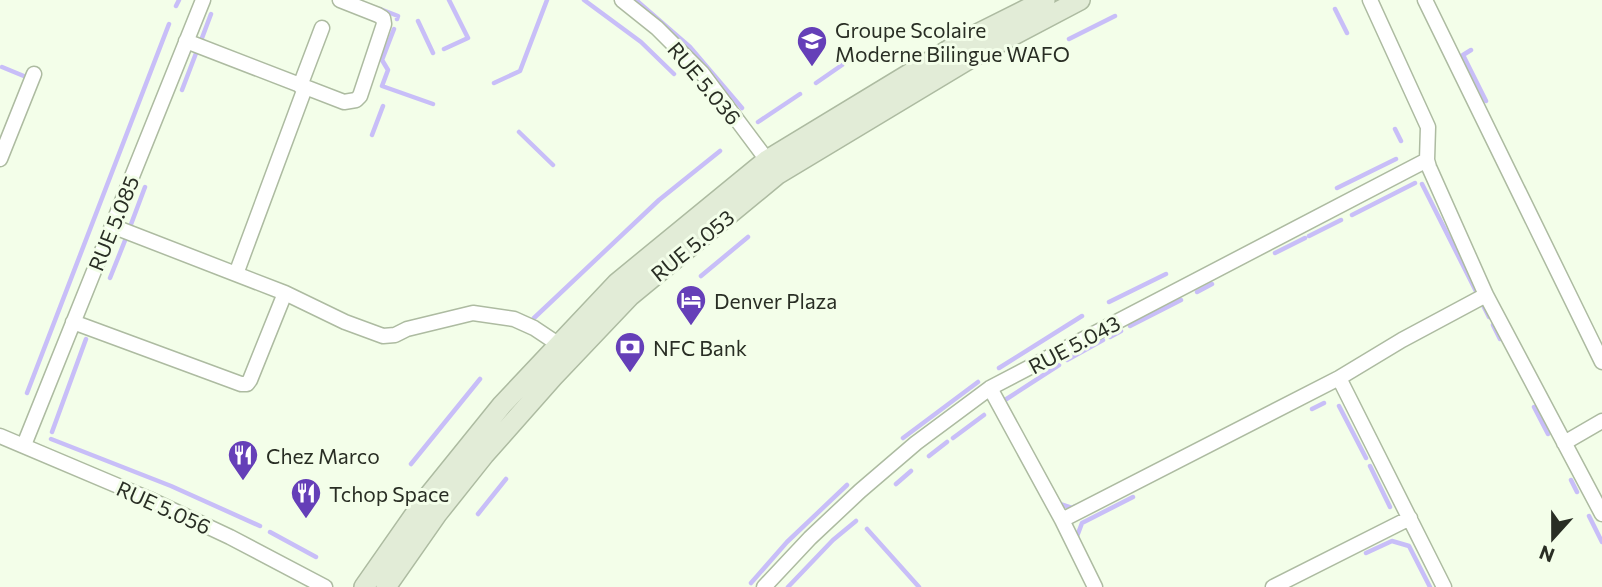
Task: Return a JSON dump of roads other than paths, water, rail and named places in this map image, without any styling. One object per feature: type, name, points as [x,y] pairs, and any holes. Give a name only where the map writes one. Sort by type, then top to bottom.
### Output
[{"type":"main road","name":"RUE 5.053","points":[[364,587],[422,504],[470,443],[558,344],[617,283],[773,167],[965,40],[1045,0]]},
{"type":"main road","name":"RUE 5.053","points":[[386,587],[437,514],[484,455],[553,377],[630,296],[773,167],[1080,0]]},
{"type":"street","name":"RUE 5.085","points":[[24,445],[203,0]]},
{"type":"street","points":[[186,41],[344,102],[356,100],[360,96],[383,33],[383,18],[340,0]]},
{"type":"street","name":"RUE 5.036","points":[[624,0],[657,28],[702,73],[773,167]]},
{"type":"street","points":[[1425,0],[1602,362]]},
{"type":"street","points":[[1368,4],[1428,127],[1427,160],[1486,295],[1602,514]]},
{"type":"street","points":[[236,274],[322,28]]},
{"type":"street","points":[[0,159],[34,74]]},
{"type":"street","name":"RUE 5.043","points":[[764,587],[810,538],[860,491],[916,443],[990,388],[1427,160]]},
{"type":"street","points":[[112,226],[285,293],[345,322],[383,336],[473,313],[514,319],[558,344]]},
{"type":"street","points":[[73,322],[247,384],[285,293]]},
{"type":"street","points":[[1062,520],[1339,378],[1402,340],[1486,295]]},
{"type":"street","points":[[1339,378],[1444,587]]},
{"type":"street","points":[[990,388],[1095,587]]},
{"type":"street","points":[[1564,443],[1602,421]]},
{"type":"street","name":"RUE 5.056","points":[[0,436],[230,537],[325,587]]},
{"type":"street","points":[[1273,587],[1410,518]]},
{"type":"waterway","points":[[176,6],[179,0]]},
{"type":"waterway","points":[[444,49],[468,38],[449,0]]},
{"type":"waterway","points":[[494,83],[520,71],[547,0]]},
{"type":"waterway","points":[[584,0],[641,42],[674,74]]},
{"type":"waterway","points":[[636,0],[690,47],[742,108]]},
{"type":"waterway","points":[[380,9],[398,16],[397,19]]},
{"type":"waterway","points":[[1335,9],[1347,33]]},
{"type":"waterway","points":[[202,38],[211,14]]},
{"type":"waterway","points":[[1069,39],[1115,16]]},
{"type":"waterway","points":[[418,21],[433,53]]},
{"type":"waterway","points":[[27,393],[169,24]]},
{"type":"waterway","points":[[394,29],[382,60],[388,70],[382,86],[433,104]]},
{"type":"waterway","points":[[182,90],[198,48]]},
{"type":"waterway","points":[[1471,50],[1463,55],[1486,101]]},
{"type":"waterway","points":[[816,83],[842,65]]},
{"type":"waterway","points":[[2,67],[31,79]]},
{"type":"waterway","points":[[758,122],[800,94]]},
{"type":"waterway","points":[[372,135],[383,106]]},
{"type":"waterway","points":[[1395,129],[1401,141]]},
{"type":"waterway","points":[[519,132],[553,165]]},
{"type":"waterway","points":[[534,318],[659,200],[720,151]]},
{"type":"waterway","points":[[1337,188],[1396,159]]},
{"type":"waterway","points":[[1352,215],[1415,183]]},
{"type":"waterway","points":[[1422,184],[1489,317]]},
{"type":"waterway","points":[[130,227],[145,187]]},
{"type":"waterway","points":[[1309,236],[1341,220]]},
{"type":"waterway","points":[[701,276],[748,237]]},
{"type":"waterway","points":[[110,278],[126,238]]},
{"type":"waterway","points":[[1275,253],[1305,238]]},
{"type":"waterway","points":[[1109,302],[1166,274]]},
{"type":"waterway","points":[[1197,292],[1212,284]]},
{"type":"waterway","points":[[1130,326],[1181,300]]},
{"type":"waterway","points":[[999,368],[1082,316]]},
{"type":"waterway","points":[[1493,325],[1500,339]]},
{"type":"waterway","points":[[1110,337],[1121,331]]},
{"type":"waterway","points":[[52,432],[86,339]]},
{"type":"waterway","points":[[1067,360],[1103,340]]},
{"type":"waterway","points":[[1005,400],[1059,365]]},
{"type":"waterway","points":[[411,464],[480,379]]},
{"type":"waterway","points":[[903,438],[978,382]]},
{"type":"waterway","points":[[1312,409],[1324,403]]},
{"type":"waterway","points":[[1339,406],[1366,458]]},
{"type":"waterway","points":[[1534,407],[1548,434]]},
{"type":"waterway","points":[[953,438],[984,415]]},
{"type":"waterway","points":[[51,439],[171,486],[260,526]]},
{"type":"waterway","points":[[929,456],[947,442]]},
{"type":"waterway","points":[[1370,466],[1390,507]]},
{"type":"waterway","points":[[896,484],[911,471]]},
{"type":"waterway","points":[[478,514],[506,479]]},
{"type":"waterway","points":[[1571,480],[1577,492]]},
{"type":"waterway","points":[[751,583],[787,542],[847,485]]},
{"type":"waterway","points":[[1076,539],[1082,523],[1133,497]]},
{"type":"waterway","points":[[1057,503],[1072,508],[1075,506]]},
{"type":"waterway","points":[[1589,516],[1602,542]]},
{"type":"waterway","points":[[788,587],[833,540],[856,521]]},
{"type":"waterway","points":[[867,529],[919,587]]},
{"type":"waterway","points":[[270,532],[316,557]]},
{"type":"waterway","points":[[1366,553],[1392,541],[1409,546],[1430,587]]},
{"type":"place","name":"Groupe Scolaire Moderne Bilingue WAFO","points":[[812,68]]},
{"type":"place","name":"Denver Plaza","points":[[691,327]]},
{"type":"place","name":"NFC Bank","points":[[630,374]]},
{"type":"place","name":"Chez Marco","points":[[243,482]]},
{"type":"place","name":"Tchop Space","points":[[306,520]]}]
